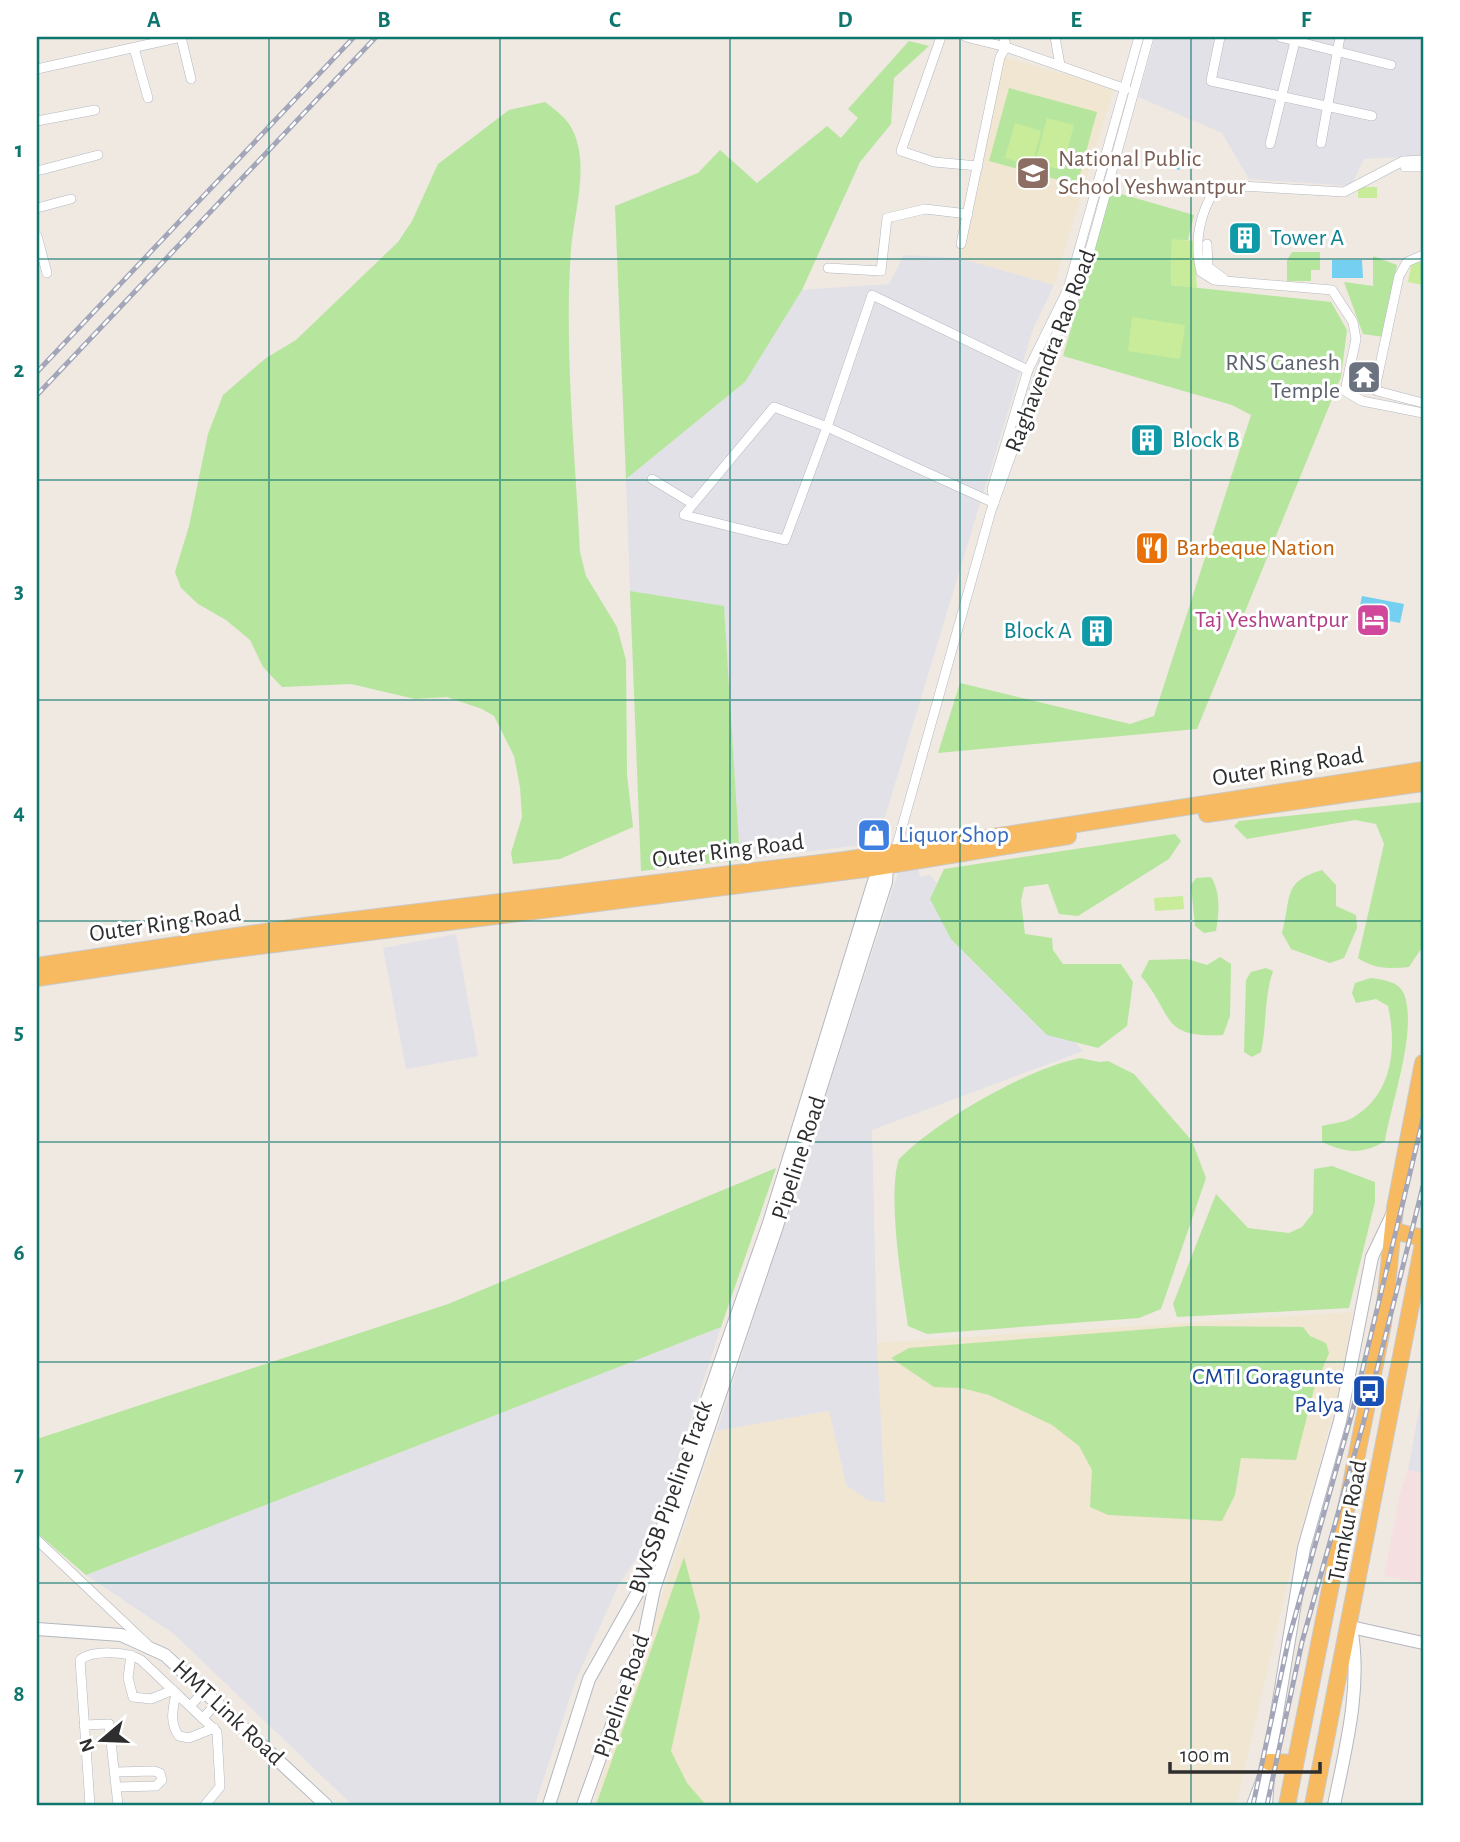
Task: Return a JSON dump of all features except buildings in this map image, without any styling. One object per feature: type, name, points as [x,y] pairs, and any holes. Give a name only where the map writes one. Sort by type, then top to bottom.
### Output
[{"type":"highway","name":"Outer Ring Road","points":[[37,966],[304,926],[891,859],[1423,770]]},
{"type":"highway","name":"Outer Ring Road","points":[[37,978],[1423,783]]},
{"type":"highway","points":[[1287,1805],[1369,1391],[1388,1286],[1395,1208],[1423,1063]]},
{"type":"highway","points":[[1394,1231],[1423,1238]]},
{"type":"highway","name":"Tumkur Road","points":[[1313,1805],[1418,1292],[1423,1244]]},
{"type":"highway","points":[[1388,1286],[1418,1292]]},
{"type":"highway","points":[[1269,1762],[1295,1763]]},
{"type":"main road","name":"Pipeline Road","points":[[583,1805],[645,1633],[654,1589],[776,1229],[870,915],[874,881],[891,859]]},
{"type":"main road","name":"Pipeline Road","points":[[769,1223],[870,915]]},
{"type":"main road","points":[[1266,1805],[1269,1762],[1304,1548],[1340,1420],[1372,1257],[1395,1208]]},
{"type":"main road","name":"BWSSB Pipeline Track","points":[[549,1805],[589,1679],[643,1583],[769,1223]]},
{"type":"main road","points":[[1351,1623],[1423,1634]]},
{"type":"main road","points":[[1351,1623],[1423,1643]]},
{"type":"main road","points":[[1334,1805],[1351,1721],[1357,1657],[1351,1623]]},
{"type":"main road","name":"HMT Link Road","points":[[37,1629],[121,1635],[165,1655],[326,1805]]},
{"type":"main road","points":[[1253,1805],[1269,1762]]},
{"type":"street","points":[[37,69],[181,37],[191,79]]},
{"type":"street","points":[[941,37],[901,150],[934,162],[978,166]]},
{"type":"street","points":[[966,37],[1005,42],[1134,92]]},
{"type":"street","points":[[1055,37],[1060,65]]},
{"type":"street","name":"Raghavendra Rao Road","points":[[994,503],[992,489],[1028,370],[1068,289],[1139,37]]},
{"type":"street","name":"Raghavendra Rao Road","points":[[891,859],[994,503],[1049,349],[1080,286],[1149,37]]},
{"type":"street","points":[[1220,37],[1211,81],[1372,116]]},
{"type":"street","points":[[1280,37],[1295,38],[1391,65]]},
{"type":"street","points":[[1321,143],[1340,37]]},
{"type":"street","points":[[1270,144],[1295,38]]},
{"type":"street","points":[[961,244],[1005,42]]},
{"type":"street","points":[[134,48],[148,98]]},
{"type":"street","points":[[37,121],[95,110]]},
{"type":"street","points":[[37,170],[98,155]]},
{"type":"street","points":[[1423,160],[1403,161],[1343,192],[1240,186],[1214,191],[1199,223],[1198,259],[1201,272],[1214,280],[1332,290],[1353,322],[1356,339],[1345,391],[1352,398],[1423,413]]},
{"type":"street","points":[[1405,167],[1423,167]]},
{"type":"street","points":[[37,208],[71,199]]},
{"type":"street","points":[[828,268],[881,271],[887,218],[925,209],[968,214]]},
{"type":"street","points":[[37,236],[47,273]]},
{"type":"street","points":[[1207,244],[1208,267],[1227,281]]},
{"type":"street","points":[[1423,255],[1407,262],[1399,276],[1377,384],[1377,391],[1386,395],[1423,402]]},
{"type":"street","points":[[994,503],[827,427],[774,407],[684,515],[785,540],[827,427],[872,295],[1028,370]]},
{"type":"street","points":[[1383,406],[1386,395]]},
{"type":"street","points":[[652,479],[693,505]]},
{"type":"street","points":[[37,1541],[121,1617],[150,1648]]},
{"type":"street","points":[[131,1655],[128,1678],[133,1697],[151,1699],[174,1691]]},
{"type":"street","points":[[90,1805],[80,1660],[86,1656],[131,1655],[141,1660],[214,1728],[218,1737],[221,1780],[216,1793],[205,1805]]},
{"type":"street","points":[[174,1691],[172,1712],[174,1730],[179,1736],[190,1738],[214,1728]]},
{"type":"street","points":[[190,1706],[204,1691]]},
{"type":"street","points":[[203,1718],[217,1703]]},
{"type":"street","points":[[84,1725],[109,1724],[118,1805]]},
{"type":"street","points":[[116,1772],[154,1771],[160,1773],[162,1780],[156,1786],[117,1787]]},
{"type":"shaded area","points":[[1155,37],[1423,37],[1423,156],[1364,159],[1351,186],[1249,179],[1222,133],[1138,97]]},
{"type":"shaded area","name":"National Public School Yeshwantpur","points":[[1004,57],[1114,88],[1054,285],[960,258]]},
{"type":"shaded area","points":[[904,255],[960,258],[1054,285],[1033,329],[877,843],[740,860],[724,607],[630,591],[626,479],[745,382],[802,290],[889,284]]},
{"type":"shaded area","points":[[918,867],[920,877],[930,875],[1083,1051],[872,1130],[877,1343],[886,1503],[868,1501],[846,1485],[829,1411],[717,1431],[899,870]]},
{"type":"shaded area","points":[[456,934],[478,1056],[406,1069],[383,948]]},
{"type":"shaded area","points":[[1353,1312],[1339,1391],[1296,1547],[1236,1805],[593,1805],[717,1431],[829,1411],[846,1485],[868,1500],[885,1503],[877,1343]]},
{"type":"shaded area","points":[[721,1327],[653,1534],[618,1586],[575,1682],[535,1805],[352,1805],[174,1634],[86,1575]]},
{"type":"shaded area","points":[[1423,1389],[1423,1473],[1408,1470]]},
{"type":"shaded area","points":[[1408,1470],[1423,1473],[1423,1583],[1384,1576],[1400,1494]]},
{"type":"green space","points":[[909,41],[929,46],[894,78],[891,124],[860,162],[802,290],[745,382],[626,479],[615,206],[698,173],[720,150],[757,183],[827,126],[841,138],[858,118],[848,109]]},
{"type":"green space","points":[[1009,88],[1097,112],[1077,185],[989,161]]},
{"type":"green space","points":[[545,102],[572,128],[580,161],[571,249],[569,324],[580,552],[586,576],[617,627],[626,660],[627,775],[633,827],[560,859],[513,864],[511,853],[522,817],[520,787],[514,756],[494,716],[447,697],[415,699],[351,684],[282,687],[263,667],[250,640],[226,620],[198,604],[181,588],[175,572],[189,526],[208,434],[223,395],[266,358],[296,340],[398,242],[412,221],[438,164],[509,110]]},
{"type":"green space","points":[[1047,118],[1074,125],[1062,170],[1035,163]]},
{"type":"green space","points":[[1015,123],[1041,131],[1032,166],[1005,158]]},
{"type":"green space","points":[[1358,187],[1377,187],[1377,198],[1358,198]]},
{"type":"green space","points":[[1111,191],[1194,215],[1188,240],[1172,240],[1171,285],[1331,302],[1347,330],[1341,377],[1197,729],[938,753],[960,683],[1130,724],[1154,716],[1251,415],[1232,405],[1063,356]]},
{"type":"green space","points":[[1172,239],[1194,241],[1197,288],[1171,285]]},
{"type":"green space","points":[[1292,252],[1320,252],[1320,270],[1311,270],[1311,281],[1287,281],[1287,260]]},
{"type":"green space","points":[[1373,256],[1397,265],[1384,337],[1363,334],[1344,282],[1373,286]]},
{"type":"green space","points":[[1412,261],[1423,263],[1423,285],[1408,282]]},
{"type":"green space","points":[[1132,317],[1185,325],[1180,359],[1128,351]]},
{"type":"green space","points":[[630,591],[724,606],[740,860],[641,871]]},
{"type":"green space","points":[[1423,802],[1423,946],[1409,967],[1382,967],[1358,958],[1384,844],[1376,824],[1355,820],[1247,839],[1234,826],[1239,821]]},
{"type":"green space","points":[[1175,834],[1181,841],[1169,859],[1078,916],[1059,914],[1048,884],[1024,887],[1021,901],[1025,934],[1052,938],[1053,950],[1063,964],[1121,964],[1133,982],[1127,1026],[1098,1048],[1047,1035],[951,939],[930,899],[944,869]]},
{"type":"green space","points":[[1322,870],[1336,885],[1336,906],[1356,915],[1357,928],[1344,958],[1330,963],[1291,949],[1282,933],[1294,885]]},
{"type":"green space","points":[[1211,877],[1218,896],[1217,924],[1216,931],[1204,933],[1195,926],[1191,885],[1196,878]]},
{"type":"green space","points":[[1183,896],[1184,909],[1155,911],[1154,898]]},
{"type":"green space","points":[[1220,957],[1231,964],[1230,1016],[1223,1035],[1188,1033],[1178,1028],[1171,1022],[1141,976],[1149,960],[1187,959],[1207,965]]},
{"type":"green space","points":[[1266,968],[1273,971],[1268,991],[1263,1042],[1261,1052],[1252,1057],[1244,1052],[1246,980],[1251,972]]},
{"type":"green space","points":[[1371,978],[1395,984],[1402,990],[1408,1027],[1385,1141],[1369,1149],[1354,1151],[1322,1142],[1322,1126],[1343,1122],[1367,1107],[1377,1095],[1389,1068],[1392,1037],[1388,1006],[1376,999],[1356,1003],[1352,993],[1355,983]]},
{"type":"green space","points":[[1080,1058],[1108,1061],[1134,1074],[1192,1141],[1206,1178],[1161,1309],[1139,1318],[927,1334],[908,1326],[895,1217],[894,1195],[899,1159],[936,1128],[984,1098],[1035,1073]]},
{"type":"green space","points":[[1332,1166],[1375,1182],[1375,1202],[1349,1308],[1177,1317],[1173,1304],[1216,1194],[1248,1228],[1289,1233],[1302,1227],[1313,1213],[1314,1169]]},
{"type":"green space","points":[[776,1168],[721,1327],[86,1575],[37,1533],[37,1439],[448,1304]]},
{"type":"green space","points":[[1189,1326],[1303,1327],[1310,1336],[1326,1343],[1329,1353],[1314,1389],[1296,1460],[1241,1458],[1235,1495],[1222,1521],[1108,1515],[1090,1507],[1092,1470],[1079,1446],[1052,1425],[989,1395],[961,1388],[934,1387],[891,1358],[909,1348]]},
{"type":"green space","points":[[684,1557],[700,1616],[671,1751],[687,1783],[706,1805],[596,1805]]},
{"type":"water","points":[[1164,153],[1183,162],[1179,170],[1160,161]]},
{"type":"water","points":[[1332,260],[1362,260],[1363,278],[1332,278]]},
{"type":"water","points":[[1362,596],[1404,604],[1400,623],[1358,615]]},
{"type":"railway","points":[[37,372],[354,37]]},
{"type":"railway","points":[[37,395],[376,37]]},
{"type":"railway","points":[[1253,1805],[1289,1638],[1352,1413],[1423,1119]]},
{"type":"railway","points":[[1267,1805],[1302,1642],[1365,1417],[1423,1186]]},
{"type":"place","name":"National Public School Yeshwantpur","points":[[1033,173]]},
{"type":"place","name":"Tower A","points":[[1245,238]]},
{"type":"place","name":"RNS Ganesh Temple","points":[[1364,377]]},
{"type":"place","name":"Block B","points":[[1147,440]]},
{"type":"place","name":"Barbeque Nation","points":[[1152,548]]},
{"type":"place","name":"Taj Yeshwantpur","points":[[1373,620]]},
{"type":"place","name":"Block A","points":[[1097,631]]},
{"type":"place","name":"Liquor Shop","points":[[874,835]]},
{"type":"place","name":"CMTI Goragunte Palya","points":[[1369,1391]]}]
